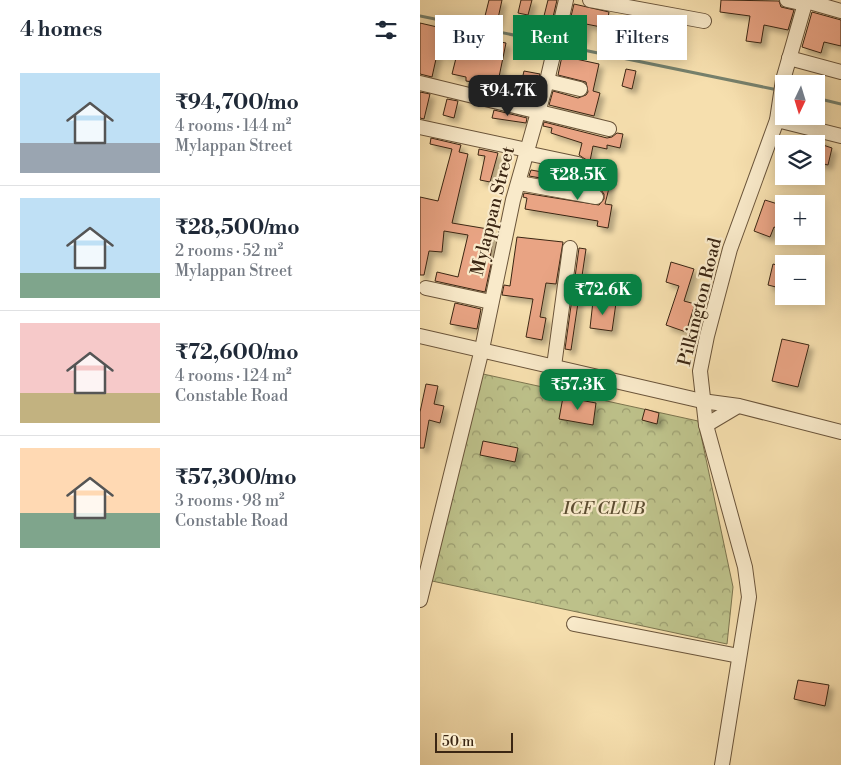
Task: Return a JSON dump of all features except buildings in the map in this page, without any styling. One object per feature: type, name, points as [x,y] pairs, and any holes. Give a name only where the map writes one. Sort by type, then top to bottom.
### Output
[{"type":"street","name":"Mylappan Street","points":[[420,600],[482,349],[513,200],[566,0]]},
{"type":"street","points":[[590,0],[704,21]]},
{"type":"street","points":[[787,0],[806,2],[841,11]]},
{"type":"street","name":"Pilkington Road","points":[[784,75],[806,2]]},
{"type":"street","points":[[789,58],[841,72]]},
{"type":"street","points":[[546,81],[580,89]]},
{"type":"street","points":[[420,82],[609,129]]},
{"type":"street","name":"Pilkington Road","points":[[722,765],[749,597],[746,567],[706,425],[700,371],[709,326],[730,249],[775,125]]},
{"type":"street","points":[[797,125],[841,136]]},
{"type":"street","points":[[420,127],[578,164]]},
{"type":"street","points":[[519,183],[596,197]]},
{"type":"street","points":[[554,366],[570,248]]},
{"type":"street","points":[[426,288],[491,302]]},
{"type":"street","points":[[420,336],[702,401],[739,406],[841,432]]},
{"type":"street","points":[[706,425],[739,406]]},
{"type":"street","points":[[574,624],[739,656]]},
{"type":"green space","name":"ICF CLUB","points":[[474,372],[698,421],[733,587],[727,644],[432,581]]},
{"type":"waterway","points":[[420,16],[513,35]]},
{"type":"waterway","points":[[587,51],[775,89]]},
{"type":"waterway","points":[[825,100],[841,104]]}]
